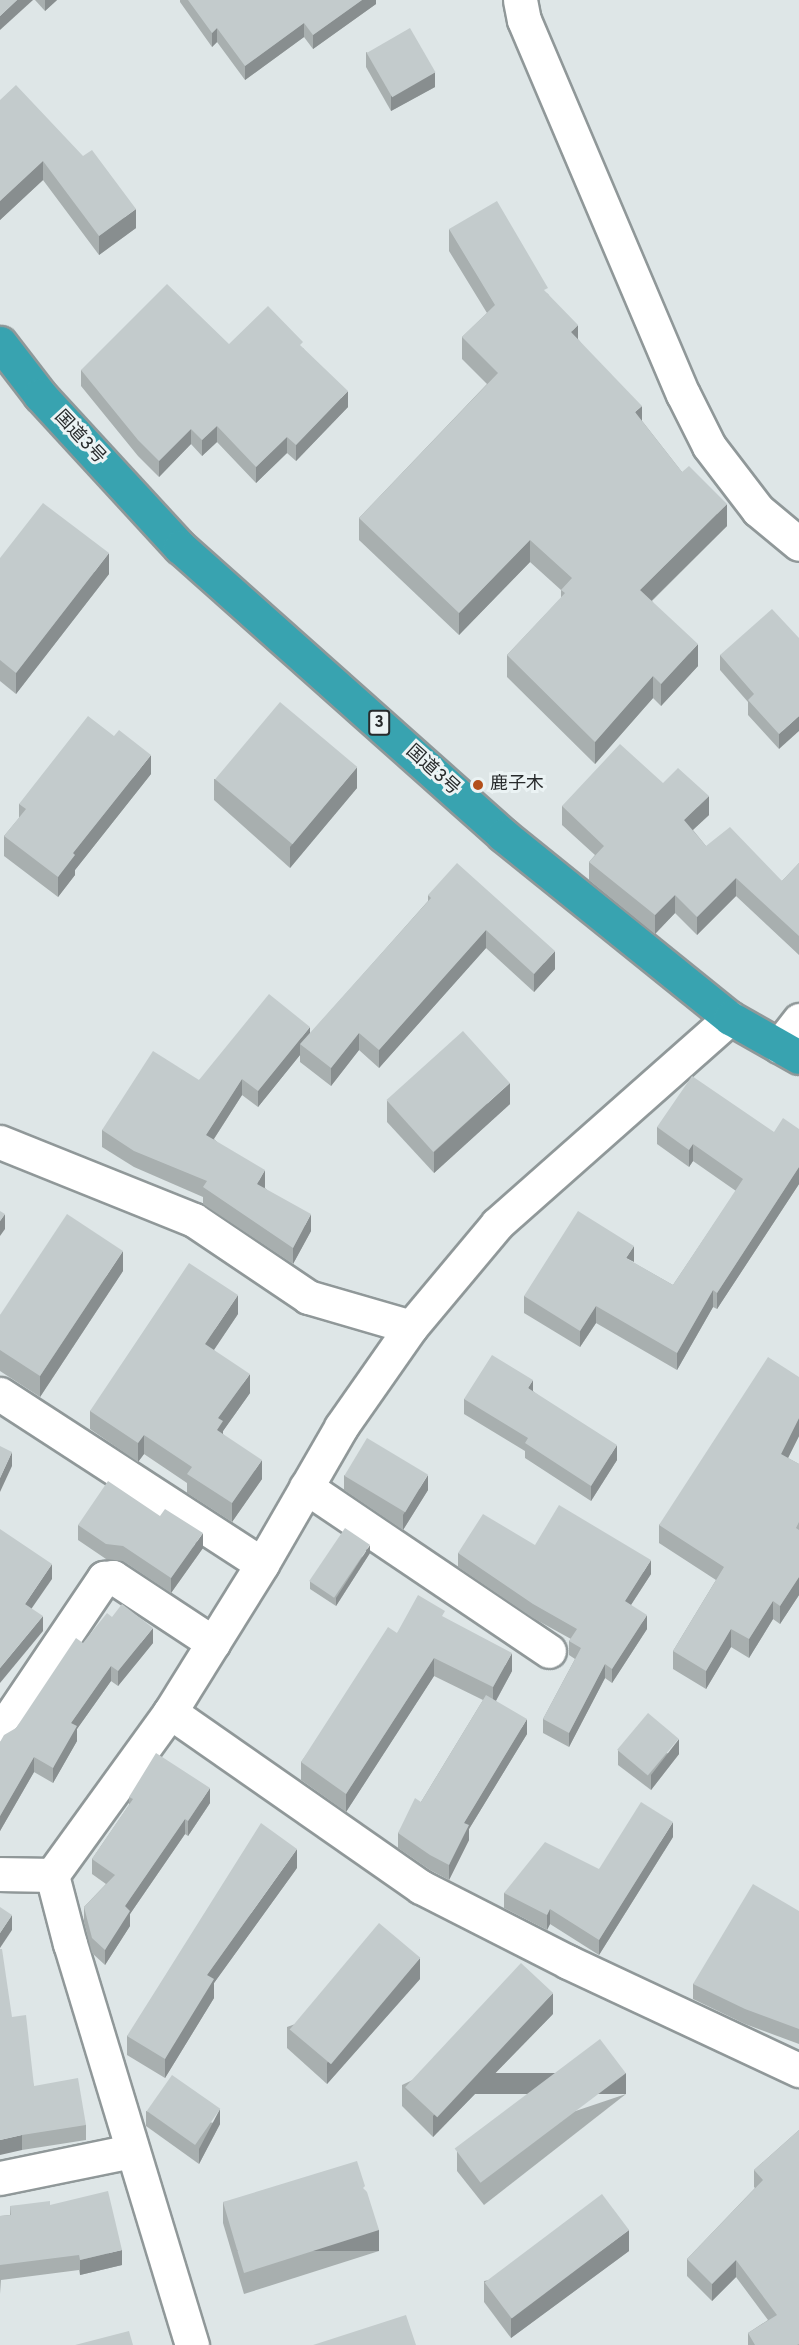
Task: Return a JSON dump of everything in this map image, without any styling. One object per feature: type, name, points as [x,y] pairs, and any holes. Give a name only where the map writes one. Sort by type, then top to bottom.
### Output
[{"type":"highway","name":"国道3号","points":[[0,343],[40,395],[180,547],[503,835],[730,1018],[789,1052]]},
{"type":"street","points":[[520,0],[524,20],[533,42],[679,383],[709,446],[758,510],[799,544]]},
{"type":"street","points":[[52,1875],[170,1712],[262,1564],[341,1427],[411,1327],[497,1224],[730,1018]]},
{"type":"street","points":[[789,1052],[799,1020]]},
{"type":"street","points":[[0,1142],[194,1220],[308,1297],[411,1327]]},
{"type":"street","points":[[0,1394],[262,1564]]},
{"type":"street","points":[[306,1487],[549,1651]]},
{"type":"street","points":[[0,1732],[104,1578],[113,1577],[213,1643]]},
{"type":"street","points":[[170,1712],[421,1887],[568,1962],[799,2070]]},
{"type":"street","points":[[0,1874],[52,1875]]},
{"type":"street","points":[[52,1875],[131,2151],[192,2345]]},
{"type":"street","points":[[0,2178],[131,2151]]},
{"type":"building","points":[[0,0],[17,0],[0,16]]},
{"type":"building","points":[[188,0],[362,0],[313,35],[304,23],[245,66],[217,28],[212,33]]},
{"type":"building","points":[[410,28],[436,72],[392,97],[367,53]]},
{"type":"building","points":[[16,85],[83,156],[92,150],[136,209],[99,236],[43,161],[0,201],[0,100]]},
{"type":"building","points":[[497,201],[548,288],[544,290],[578,325],[571,332],[642,406],[635,412],[682,472],[689,466],[727,504],[640,590],[698,644],[661,684],[653,676],[595,742],[507,655],[565,593],[561,590],[572,578],[530,540],[459,613],[359,518],[498,373],[462,337],[495,305],[449,229]]},
{"type":"building","points":[[167,284],[229,344],[268,306],[303,342],[300,345],[348,391],[296,445],[287,437],[256,467],[217,426],[202,440],[191,429],[159,461],[138,440],[81,370]]},
{"type":"building","points":[[43,503],[109,553],[16,673],[0,660],[0,558]]},
{"type":"building","points":[[772,609],[799,638],[799,716],[779,734],[748,700],[754,694],[720,655]]},
{"type":"building","points":[[280,702],[357,767],[292,844],[215,779]]},
{"type":"building","points":[[88,716],[114,736],[119,730],[151,755],[73,853],[75,855],[58,877],[4,836],[26,809],[19,804]]},
{"type":"building","points":[[620,744],[663,783],[678,768],[709,796],[684,820],[706,846],[730,827],[782,881],[799,863],[799,936],[736,878],[697,917],[675,895],[655,915],[589,862],[604,846],[562,806]]},
{"type":"building","points":[[457,863],[555,951],[534,974],[486,930],[379,1050],[359,1033],[331,1068],[300,1044],[431,898],[428,895]]},
{"type":"building","points":[[269,994],[310,1027],[258,1091],[242,1079],[206,1135],[265,1170],[257,1184],[311,1214],[293,1248],[203,1187],[207,1181],[134,1151],[102,1130],[153,1051],[199,1080]]},
{"type":"building","points":[[463,1031],[510,1083],[433,1152],[386,1100]]},
{"type":"building","points":[[692,1076],[774,1132],[783,1118],[799,1129],[799,1167],[717,1293],[713,1290],[677,1353],[596,1306],[580,1331],[524,1296],[578,1211],[634,1246],[626,1258],[673,1285],[743,1179],[693,1144],[689,1150],[657,1127]]},
{"type":"building","points":[[0,1211],[5,1214],[0,1221]]},
{"type":"building","points":[[67,1214],[123,1251],[40,1376],[0,1350],[0,1315]]},
{"type":"building","points":[[189,1263],[238,1295],[205,1344],[250,1374],[218,1418],[223,1421],[217,1430],[262,1460],[232,1503],[187,1474],[192,1467],[144,1435],[138,1443],[90,1411]]},
{"type":"building","points":[[492,1355],[533,1380],[528,1388],[617,1445],[591,1486],[525,1443],[528,1438],[464,1399]]},
{"type":"building","points":[[768,1357],[799,1377],[799,1418],[781,1454],[799,1464],[799,1522],[796,1528],[799,1530],[799,1577],[780,1606],[773,1601],[749,1639],[731,1629],[706,1671],[673,1651],[724,1567],[659,1525]]},
{"type":"building","points":[[367,1438],[428,1475],[405,1512],[344,1476]]},
{"type":"building","points":[[0,1446],[12,1452],[0,1478]]},
{"type":"building","points":[[108,1481],[160,1516],[165,1509],[203,1533],[171,1578],[123,1546],[106,1544],[78,1525]]},
{"type":"building","points":[[559,1505],[651,1560],[625,1601],[647,1615],[612,1669],[605,1664],[569,1733],[543,1719],[581,1648],[569,1641],[577,1629],[533,1604],[458,1553],[483,1514],[535,1545]]},
{"type":"building","points":[[345,1528],[370,1545],[334,1598],[309,1581]]},
{"type":"building","points":[[0,1529],[52,1564],[25,1604],[43,1616],[0,1668]]},
{"type":"building","points":[[418,1595],[445,1611],[442,1616],[512,1653],[493,1687],[434,1658],[346,1794],[301,1762],[388,1627],[397,1633]]},
{"type":"building","points":[[122,1604],[153,1628],[118,1671],[111,1666],[71,1723],[77,1726],[53,1768],[34,1757],[0,1816],[0,1742],[4,1735],[16,1728],[76,1638],[83,1643],[107,1613],[112,1617]]},
{"type":"building","points":[[486,1695],[527,1719],[464,1823],[469,1825],[449,1865],[398,1833],[415,1798],[421,1802]]},
{"type":"building","points":[[648,1713],[679,1739],[648,1775],[617,1750]]},
{"type":"building","points":[[156,1753],[210,1788],[188,1821],[185,1819],[125,1906],[130,1911],[105,1950],[92,1938],[84,1907],[115,1875],[92,1859],[133,1799],[129,1797]]},
{"type":"building","points":[[641,1802],[673,1822],[599,1940],[550,1909],[547,1915],[504,1893],[545,1842],[599,1869]]},
{"type":"building","points":[[261,1823],[297,1849],[207,1975],[214,1979],[165,2059],[127,2036]]},
{"type":"building","points":[[753,1884],[799,1911],[799,2029],[745,2009],[693,1984]]},
{"type":"building","points":[[0,1907],[12,1915],[0,1933]]},
{"type":"building","points":[[379,1923],[420,1958],[331,2064],[290,2029]]},
{"type":"building","points":[[0,1949],[2,1949],[12,2017],[26,2015],[34,2086],[78,2078],[86,2125],[0,2140]]},
{"type":"building","points":[[521,1963],[553,1993],[437,2117],[405,2087]]},
{"type":"building","points":[[600,2039],[626,2073],[481,2183],[455,2149]]},
{"type":"building","points":[[172,2075],[220,2109],[195,2145],[147,2111]]},
{"type":"building","points":[[799,2130],[799,2344],[755,2345],[748,2333],[777,2315],[736,2260],[712,2284],[687,2259],[763,2180],[754,2170]]},
{"type":"building","points":[[357,2161],[365,2186],[363,2188],[367,2192],[379,2230],[244,2273],[223,2202]]},
{"type":"building","points":[[108,2191],[122,2250],[80,2260],[79,2255],[0,2265],[0,2216],[11,2215],[10,2206],[50,2201],[50,2205]]},
{"type":"building","points":[[602,2194],[629,2230],[512,2318],[485,2282]]},
{"type":"building","points":[[406,2315],[416,2345],[313,2345]]},
{"type":"building","points":[[129,2331],[133,2345],[75,2345]]},
{"type":"place","name":"鹿子木","points":[[478,785]]}]
